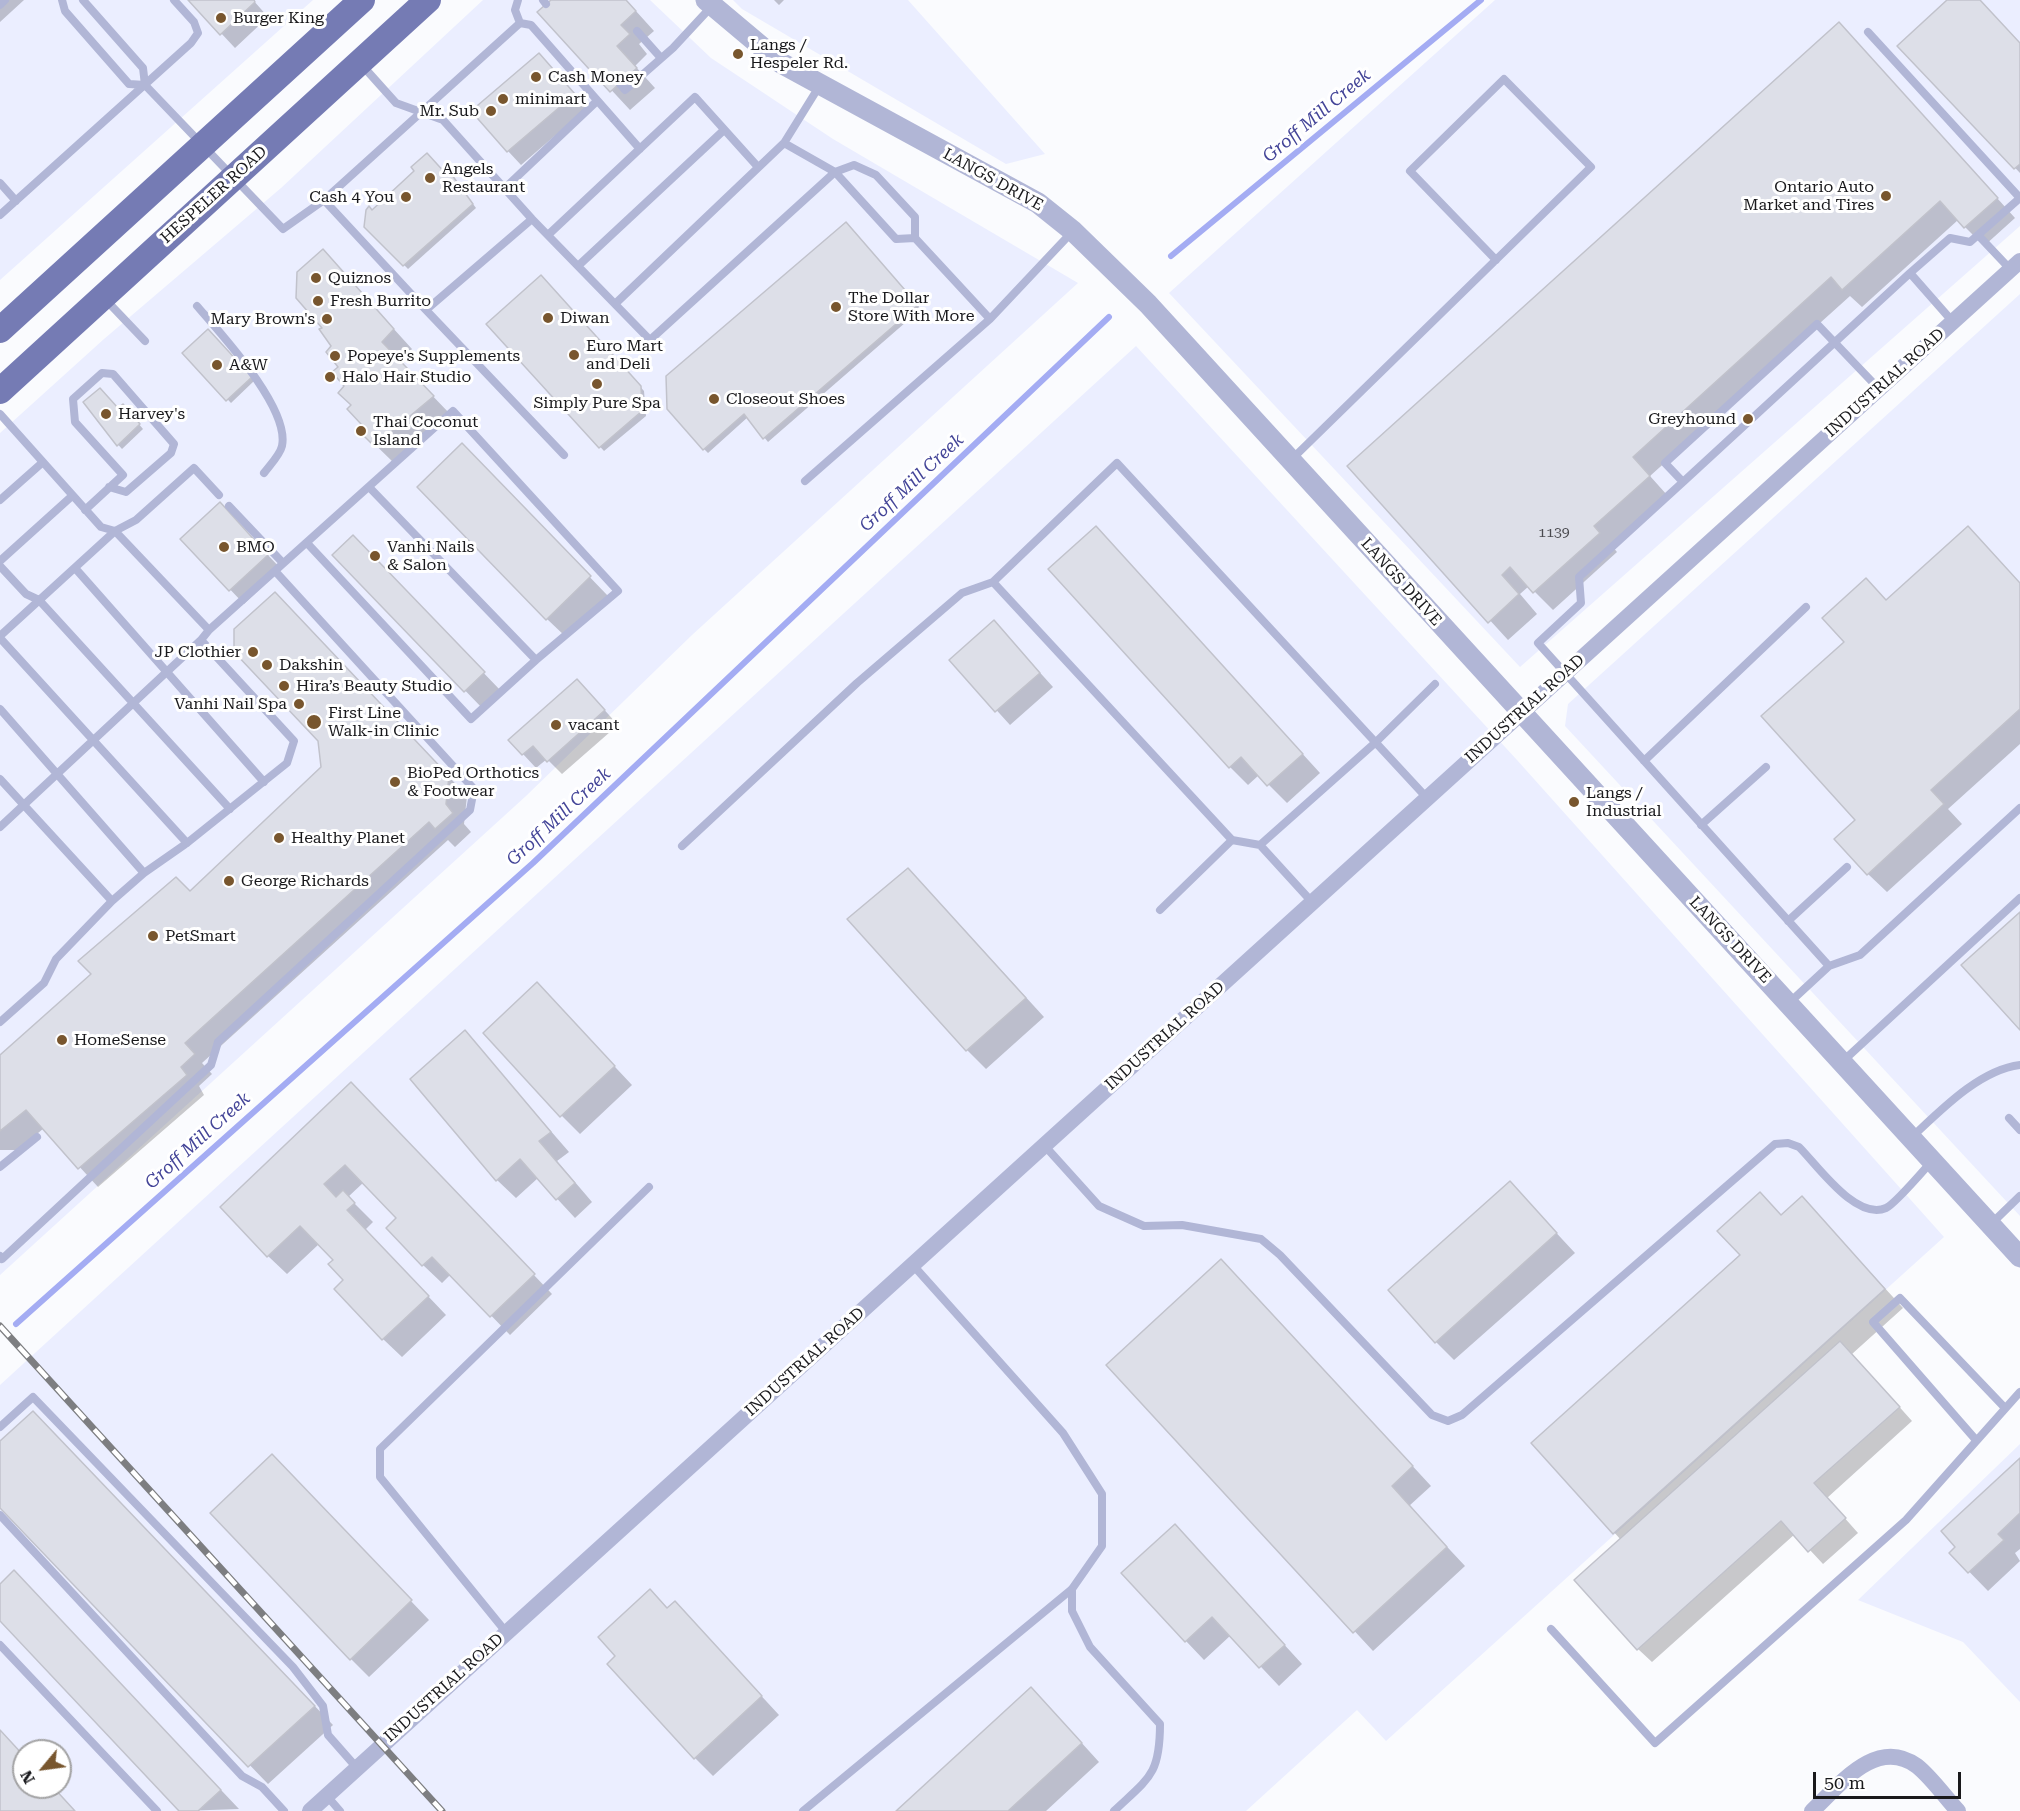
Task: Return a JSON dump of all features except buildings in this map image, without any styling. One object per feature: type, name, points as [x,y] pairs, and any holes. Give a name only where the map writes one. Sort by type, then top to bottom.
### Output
[{"type":"main road","points":[[0,330],[362,0]]},
{"type":"main road","name":"HESPELER ROAD","points":[[0,391],[428,0]]},
{"type":"street","name":"LANGS DRIVE","points":[[709,3],[781,63],[1038,203],[1073,231],[1148,304],[2020,1257]]},
{"type":"street","name":"INDUSTRIAL ROAD","points":[[310,1811],[2015,266]]},
{"type":"street","points":[[1812,1811],[1866,1761],[1883,1756],[1900,1757],[1917,1766],[1958,1811]]},
{"type":"lane","points":[[0,4],[5,0]]},
{"type":"lane","points":[[62,0],[65,11],[129,84],[145,85]]},
{"type":"lane","points":[[83,0],[143,68],[145,85],[283,229],[324,200],[520,23]]},
{"type":"lane","points":[[0,215],[191,43],[198,33],[194,22],[174,0]]},
{"type":"lane","points":[[518,0],[514,10],[520,23]]},
{"type":"lane","points":[[620,84],[625,90],[661,58],[709,3]]},
{"type":"lane","points":[[520,23],[531,25],[640,149]]},
{"type":"lane","points":[[637,31],[661,58]]},
{"type":"lane","points":[[1829,966],[1538,643],[1581,603],[1579,577],[1950,237],[1970,242],[2020,198],[1868,32]]},
{"type":"lane","points":[[360,62],[396,103],[421,114],[443,120],[532,219],[650,340],[835,172],[854,165],[876,175],[915,217],[915,238],[990,319]]},
{"type":"lane","points":[[1290,460],[1496,260],[1591,167],[1504,79],[1410,171],[1496,260]]},
{"type":"lane","points":[[615,304],[784,143],[820,85]]},
{"type":"lane","points":[[548,235],[695,98],[758,167]]},
{"type":"lane","points":[[505,188],[597,101]]},
{"type":"lane","points":[[578,266],[724,130]]},
{"type":"lane","points":[[784,143],[835,172],[896,239],[915,238]]},
{"type":"lane","points":[[0,183],[16,201]]},
{"type":"lane","points":[[324,200],[564,455]]},
{"type":"lane","points":[[426,310],[532,219]]},
{"type":"lane","points":[[805,481],[990,319],[1073,231]]},
{"type":"lane","points":[[1978,235],[2015,266]]},
{"type":"lane","points":[[1910,273],[1953,322]]},
{"type":"lane","points":[[103,296],[145,341]]},
{"type":"lane","points":[[197,306],[258,379],[283,434],[282,449],[264,473]]},
{"type":"lane","points":[[1683,482],[1665,463],[1816,324],[1879,389]]},
{"type":"lane","points":[[84,510],[109,487],[123,475],[75,422],[73,399],[102,373],[113,374],[174,444],[171,453],[126,492],[109,487]]},
{"type":"lane","points":[[0,827],[209,630],[453,411],[618,591],[536,660],[471,719],[307,543]]},
{"type":"lane","points":[[0,414],[84,510],[101,527],[115,531],[209,630]]},
{"type":"lane","points":[[0,500],[43,462]]},
{"type":"lane","points":[[682,846],[857,683],[962,592],[993,582],[1117,463],[1427,798]]},
{"type":"lane","points":[[187,843],[0,637],[115,531],[136,520],[194,468],[219,495]]},
{"type":"lane","points":[[369,487],[536,660]]},
{"type":"lane","points":[[0,561],[72,496]]},
{"type":"lane","points":[[229,506],[283,563]]},
{"type":"lane","points":[[0,566],[27,594],[39,600],[230,809]]},
{"type":"lane","points":[[75,568],[264,782]]},
{"type":"lane","points":[[0,1256],[2,1259],[212,1065],[218,1042],[470,810],[474,789],[275,571]]},
{"type":"lane","points":[[993,582],[1232,840],[1260,845],[1312,902]]},
{"type":"lane","points":[[1644,761],[1806,607]]},
{"type":"lane","points":[[0,1022],[44,984],[56,959],[112,901],[144,873],[187,843],[287,762],[294,741],[201,640]]},
{"type":"lane","points":[[1260,845],[1376,742],[1435,684]]},
{"type":"lane","points":[[0,709],[144,873]]},
{"type":"lane","points":[[1701,825],[1766,766]]},
{"type":"lane","points":[[0,779],[112,901]]},
{"type":"lane","points":[[1788,1004],[1829,966],[1860,955],[2020,808]]},
{"type":"lane","points":[[1160,910],[1232,840]]},
{"type":"lane","points":[[1788,921],[1846,867]]},
{"type":"lane","points":[[1842,1062],[2020,898]]},
{"type":"lane","points":[[1911,1138],[1959,1094],[2006,1066],[2020,1065]]},
{"type":"lane","points":[[2009,1118],[2020,1130]]},
{"type":"lane","points":[[0,1167],[37,1137]]},
{"type":"lane","points":[[1044,1145],[1100,1206],[1144,1226],[1182,1225],[1261,1239],[1280,1255],[1432,1415],[1448,1421],[1461,1415],[1775,1144],[1788,1143],[1799,1147],[1849,1200],[1868,1210],[1887,1208],[1933,1161]]},
{"type":"lane","points":[[506,1632],[380,1477],[380,1449],[649,1187]]},
{"type":"lane","points":[[1990,1225],[2020,1196]]},
{"type":"lane","points":[[803,1811],[1072,1589],[1102,1546],[1102,1494],[1063,1433],[912,1264]]},
{"type":"lane","points":[[1976,1440],[1873,1322],[1900,1298],[2005,1408]]},
{"type":"lane","points":[[1551,1629],[1655,1743],[1906,1520],[2020,1392]]},
{"type":"lane","points":[[0,1427],[33,1397],[293,1667],[324,1706],[328,1735],[357,1768]]},
{"type":"lane","points":[[0,1515],[242,1776],[262,1787],[284,1811]]},
{"type":"lane","points":[[1072,1589],[1072,1611],[1090,1647],[1160,1724],[1160,1748],[1152,1776],[1114,1811]]},
{"type":"lane","points":[[0,1645],[157,1811]]},
{"type":"lane","points":[[327,1796],[340,1811]]},
{"type":"shaded area","points":[[0,0],[313,0],[0,280]]},
{"type":"shaded area","points":[[483,0],[650,0],[711,58],[833,139],[1078,283],[692,635],[526,796],[0,1275],[0,433],[104,339],[281,188]]},
{"type":"shaded area","points":[[733,0],[908,0],[1045,154],[1006,164],[742,9]]},
{"type":"shaded area","points":[[1495,0],[2020,0],[2020,226],[1520,667],[1169,293]]},
{"type":"shaded area","points":[[2020,294],[2020,1216],[1565,726],[1568,704]]},
{"type":"shaded area","points":[[1136,346],[1517,760],[1944,1237],[1386,1741],[1357,1710],[1246,1811],[0,1811],[0,1385]]},
{"type":"shaded area","points":[[2020,1444],[2020,1702],[1963,1642],[1858,1600]]},
{"type":"waterway","name":"Groff Mill Creek","points":[[1171,256],[1481,0]]},
{"type":"waterway","name":"Groff Mill Creek","points":[[16,1324],[533,863],[1109,317]]},
{"type":"railway","points":[[0,1326],[442,1811]]},
{"type":"place","name":"Burger King","points":[[221,18]]},
{"type":"place","name":"Langs / Hespeler Rd.","points":[[738,54]]},
{"type":"place","name":"Cash Money","points":[[536,77]]},
{"type":"place","name":"minimart","points":[[503,99]]},
{"type":"place","name":"Mr. Sub","points":[[491,111]]},
{"type":"place","name":"Angels Restaurant","points":[[430,178]]},
{"type":"place","name":"Ontario Auto Market and Tires","points":[[1886,196]]},
{"type":"place","name":"Cash 4 You","points":[[406,197]]},
{"type":"place","name":"Quiznos","points":[[316,278]]},
{"type":"place","name":"Fresh Burrito","points":[[318,301]]},
{"type":"place","name":"The Dollar Store With More","points":[[836,307]]},
{"type":"place","name":"Diwan","points":[[548,318]]},
{"type":"place","name":"Mary Brown's","points":[[327,319]]},
{"type":"place","name":"Euro Mart and Deli","points":[[574,355]]},
{"type":"place","name":"Popeye's Supplements","points":[[335,356]]},
{"type":"place","name":"A&W","points":[[217,365]]},
{"type":"place","name":"Halo Hair Studio","points":[[330,377]]},
{"type":"place","name":"Simply Pure Spa","points":[[597,384]]},
{"type":"place","name":"Closeout Shoes","points":[[714,399]]},
{"type":"place","name":"Harvey's","points":[[106,414]]},
{"type":"place","name":"Greyhound","points":[[1748,419]]},
{"type":"place","name":"Thai Coconut Island","points":[[361,431]]},
{"type":"place","name":"BMO","points":[[224,547]]},
{"type":"place","name":"Vanhi Nails & Salon","points":[[375,556]]},
{"type":"place","name":"JP Clothier","points":[[253,652]]},
{"type":"place","name":"Dakshin","points":[[267,665]]},
{"type":"place","name":"Hira’s Beauty Studio","points":[[284,686]]},
{"type":"place","name":"Vanhi Nail Spa","points":[[299,704]]},
{"type":"place","name":"First Line Walk-in Clinic","points":[[314,722]]},
{"type":"place","name":"vacant","points":[[556,725]]},
{"type":"place","name":"BioPed Orthotics & Footwear","points":[[395,782]]},
{"type":"place","name":"Langs / Industrial","points":[[1574,802]]},
{"type":"place","name":"Healthy Planet","points":[[279,838]]},
{"type":"place","name":"George Richards","points":[[229,881]]},
{"type":"place","name":"PetSmart","points":[[153,936]]},
{"type":"place","name":"HomeSense","points":[[62,1040]]}]
